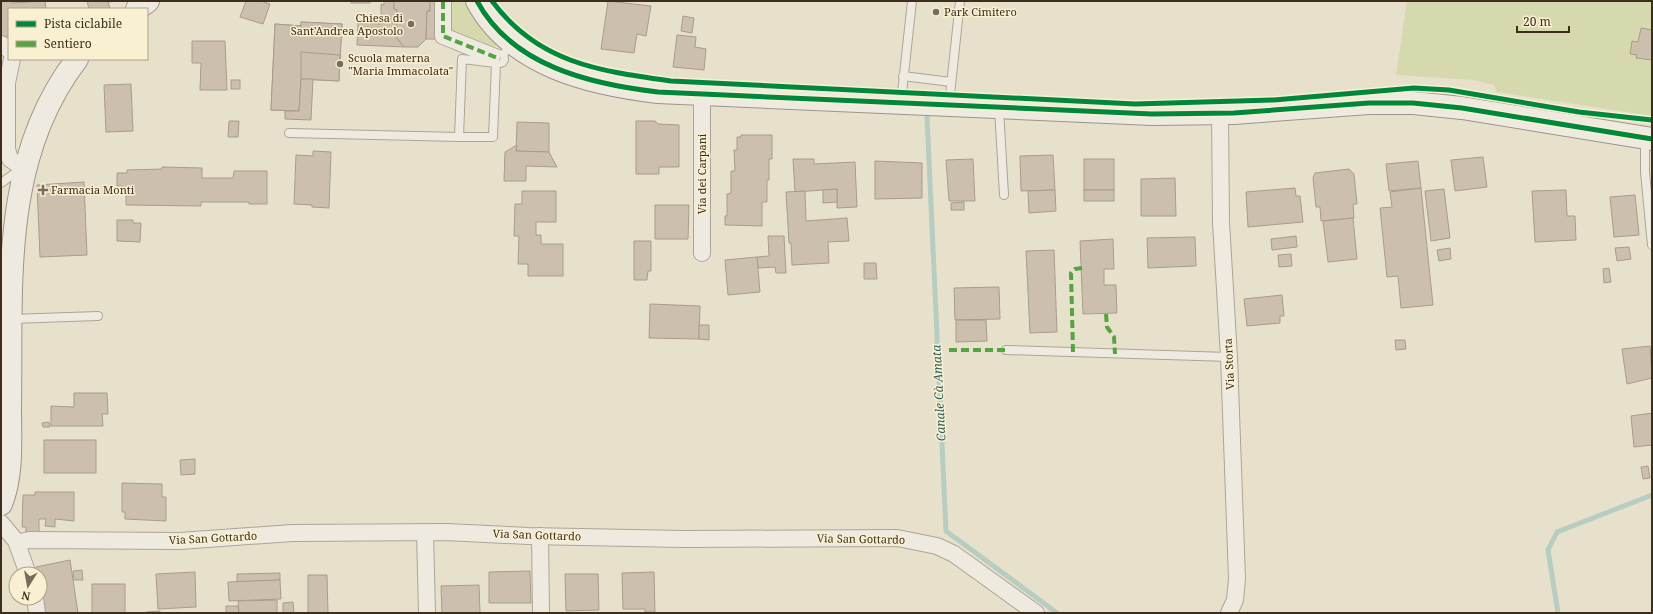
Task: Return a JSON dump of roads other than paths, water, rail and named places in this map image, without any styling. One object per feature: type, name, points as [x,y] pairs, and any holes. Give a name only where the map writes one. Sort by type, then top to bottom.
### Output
[{"type":"street","points":[[138,8],[148,1]]},
{"type":"street","points":[[443,1],[443,36],[503,55],[543,62],[581,77],[650,91],[702,95],[1152,114],[1220,113],[1369,103],[1424,103],[1650,138]]},
{"type":"street","points":[[477,1],[485,14],[503,55]]},
{"type":"street","points":[[1,504],[6,483],[9,445],[10,319],[7,257],[13,173],[6,144],[7,83],[12,60]]},
{"type":"street","points":[[13,173],[30,132],[44,105],[55,87],[76,60]]},
{"type":"street","name":"Via dei Carpani","points":[[702,95],[702,253]]},
{"type":"street","name":"Via Storta","points":[[1220,113],[1221,222],[1229,357],[1238,586],[1235,600],[1229,613]]},
{"type":"street","points":[[1,523],[17,544],[25,566]]},
{"type":"street","name":"Via San Gottardo","points":[[17,544],[29,540],[180,541],[292,533],[446,532],[540,536],[684,539],[872,538],[909,540],[937,546],[954,554],[1036,613]]},
{"type":"street","points":[[425,533],[427,613]]},
{"type":"street","points":[[540,536],[541,613]]},
{"type":"lane","points":[[901,103],[912,1]]},
{"type":"lane","points":[[949,105],[960,1]]},
{"type":"lane","points":[[289,133],[459,137],[493,137],[503,55],[462,59],[459,137]]},
{"type":"lane","points":[[903,76],[951,82]]},
{"type":"lane","points":[[998,107],[1004,195]]},
{"type":"lane","points":[[1650,138],[1645,172],[1652,245]]},
{"type":"lane","points":[[10,319],[98,316]]},
{"type":"lane","points":[[1006,350],[1229,357]]},
{"type":"waterway","name":"Canale Cà Amata","points":[[927,117],[946,531],[1057,613]]},
{"type":"waterway","points":[[1558,613],[1548,550],[1557,532],[1652,495]]},
{"type":"place","name":"Park Cimitero","points":[[936,12]]},
{"type":"place","name":"Chiesa di Sant'Andrea Apostolo","points":[[411,24]]},
{"type":"place","name":"Scuola materna \"Maria Immacolata\"","points":[[340,64]]},
{"type":"place","name":"Farmacia Monti","points":[[43,190]]}]
